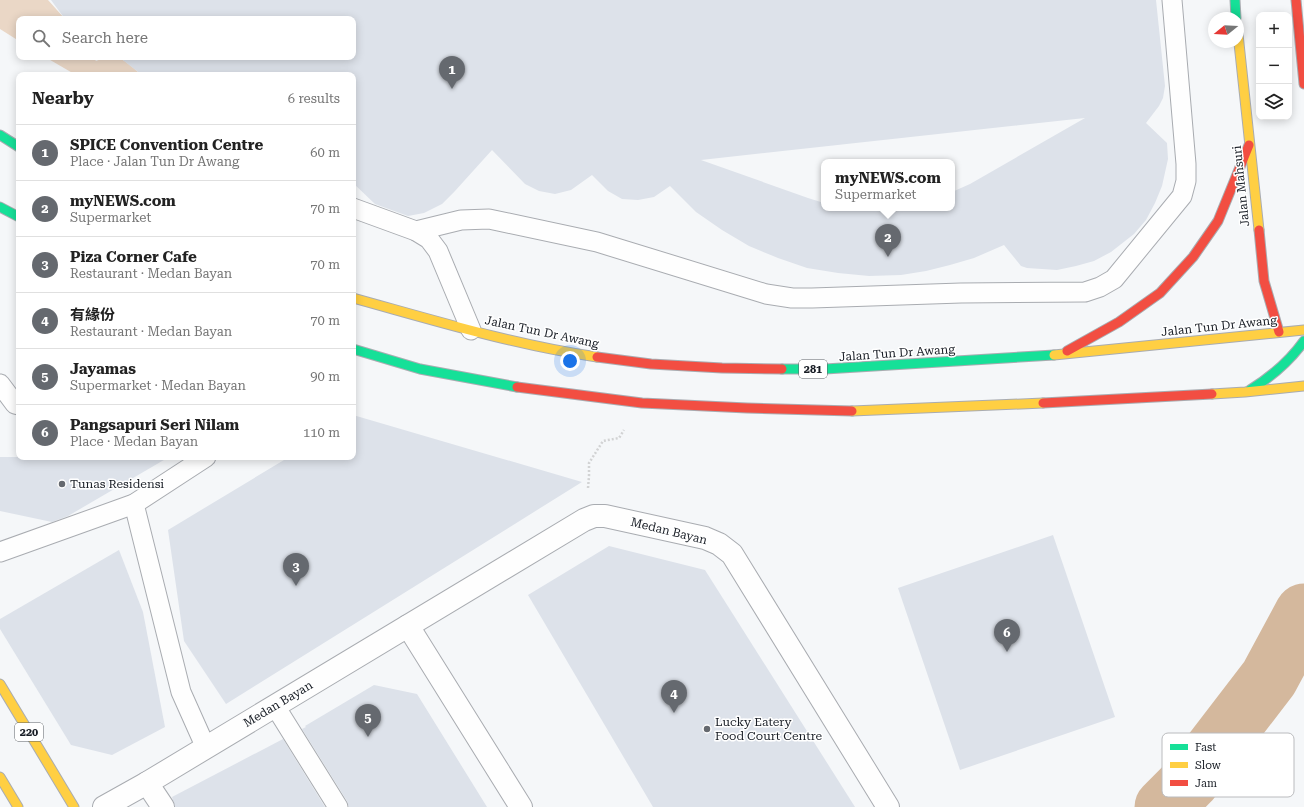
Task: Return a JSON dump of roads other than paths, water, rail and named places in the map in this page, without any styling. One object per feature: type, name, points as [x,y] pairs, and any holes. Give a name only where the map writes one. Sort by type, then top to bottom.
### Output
[{"type":"main road","points":[[1235,0],[1236,12]]},
{"type":"main road","points":[[1296,0],[1304,84]]},
{"type":"main road","name":"Jalan Mahsuri","points":[[1239,48],[1264,281],[1270,307],[1279,332]]},
{"type":"main road","points":[[0,135],[16,145]]},
{"type":"main road","points":[[1059,355],[1119,322],[1160,293],[1193,257],[1218,221],[1249,145]]},
{"type":"main road","points":[[0,207],[16,215]]},
{"type":"main road","name":"Jalan Tun Dr Awang","points":[[356,299],[471,330],[564,352],[651,364],[722,368],[825,370],[1059,355],[1304,330]]},
{"type":"main road","points":[[1279,332],[1288,343],[1301,352]]},
{"type":"main road","points":[[1245,392],[1267,380],[1301,352],[1304,341]]},
{"type":"main road","points":[[356,350],[420,369],[531,390],[642,403],[747,408],[862,411],[1245,392],[1304,386]]},
{"type":"main road","name":"220","points":[[0,684],[74,807]]},
{"type":"main road","points":[[0,777],[18,807]]},
{"type":"street","name":"Medan Bayan","points":[[104,807],[206,748],[584,520],[594,516],[605,516],[697,536],[719,544],[732,554],[888,807]]},
{"type":"street","points":[[408,626],[521,807]]},
{"type":"street","points":[[147,782],[163,807]]},
{"type":"lane","points":[[416,231],[461,220],[489,219],[597,242],[766,294],[792,298],[961,293],[1085,292],[1100,287],[1114,279],[1182,196],[1186,182],[1186,164],[1172,0]]},
{"type":"lane","points":[[356,209],[416,231],[429,239],[438,251],[471,330]]},
{"type":"lane","points":[[0,384],[16,404]]},
{"type":"lane","points":[[0,552],[134,504],[201,460]]},
{"type":"lane","points":[[134,504],[181,692],[206,748]]},
{"type":"lane","points":[[275,706],[338,807]]},
{"type":"waterway","points":[[1227,733],[1269,678],[1304,613]]},
{"type":"waterway","points":[[1164,807],[1174,797]]},
{"type":"place","name":"SPICE Convention Centre","points":[[452,89]]},
{"type":"place","name":"myNEWS.com","points":[[888,257]]},
{"type":"place","name":"Tunas Residensi","points":[[62,484]]},
{"type":"place","name":"Piza Corner Cafe","points":[[296,586]]},
{"type":"place","name":"Pangsapuri Seri Nilam","points":[[1007,652]]},
{"type":"place","name":"有緣份","points":[[674,713]]},
{"type":"place","name":"Lucky Eatery Food Court Centre","points":[[707,729]]},
{"type":"place","name":"Jayamas","points":[[368,737]]}]
